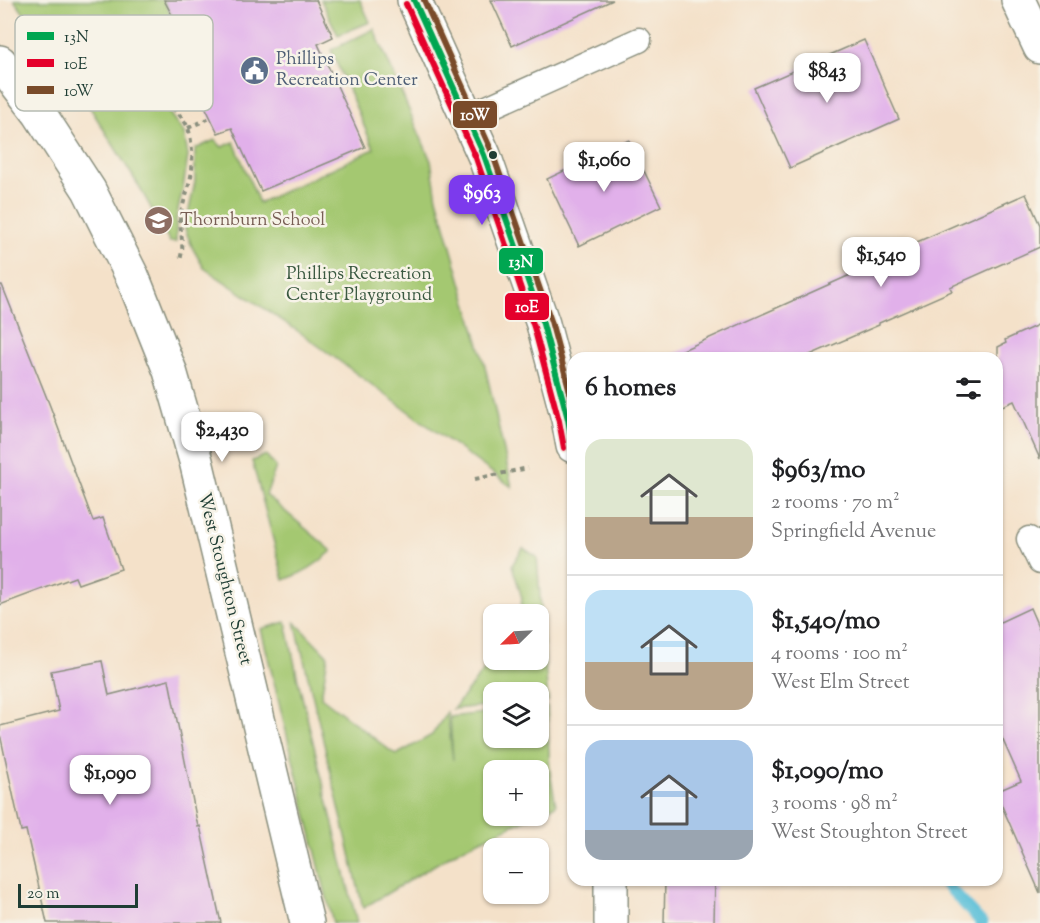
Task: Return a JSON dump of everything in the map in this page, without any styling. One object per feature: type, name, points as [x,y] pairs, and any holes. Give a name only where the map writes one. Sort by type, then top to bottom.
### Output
[{"type":"street","points":[[414,0],[484,154],[543,324],[567,415]]},
{"type":"street","points":[[1018,0],[1040,47]]},
{"type":"street","name":"West Stoughton Street","points":[[0,62],[15,82]]},
{"type":"street","name":"West Stoughton Street","points":[[37,111],[89,190],[133,278],[170,371],[196,461],[307,923]]},
{"type":"street","points":[[611,886],[611,923]]},
{"type":"lane","points":[[467,117],[639,40]]},
{"type":"lane","points":[[1029,539],[1040,562]]},
{"type":"path","points":[[174,111],[188,128],[193,161],[180,221],[183,246],[180,261]]},
{"type":"path","points":[[188,128],[210,118]]},
{"type":"path","points":[[475,479],[528,468]]},
{"type":"green space","points":[[14,0],[164,0],[172,15],[25,15]]},
{"type":"green space","points":[[321,0],[360,0],[370,22],[338,35]]},
{"type":"green space","name":"Phillips Recreation Center Playground","points":[[374,29],[431,161],[437,198],[485,366],[512,487],[305,336],[204,268],[185,229],[195,182],[195,149],[215,140],[222,147],[234,142],[259,203],[374,149],[331,50]]},
{"type":"green space","points":[[92,111],[166,111],[184,133],[188,156],[176,219],[176,242],[170,242]]},
{"type":"green space","points":[[266,455],[276,467],[266,495],[332,551],[310,568],[284,580],[252,461]]},
{"type":"green space","points":[[523,548],[537,557],[541,604],[521,604],[522,598],[512,565]]},
{"type":"green space","points":[[286,622],[357,923],[333,923],[261,629]]},
{"type":"green space","points":[[295,622],[328,656],[321,697],[396,755],[432,735],[447,712],[453,760],[450,717],[483,713],[483,748],[549,748],[550,773],[556,805],[549,809],[549,760],[483,760],[483,826],[511,826],[461,849],[363,908]]},
{"type":"green space","points":[[484,670],[546,670],[547,682],[483,682],[483,706],[453,709]]},
{"type":"building","name":"Phillips Recreation Center","points":[[164,0],[316,0],[333,37],[318,44],[365,147],[261,191],[232,128],[218,133],[207,111],[213,111],[213,15],[172,15]]},
{"type":"building","points":[[491,0],[613,0],[512,46]]},
{"type":"building","points":[[864,40],[899,119],[790,168],[754,88]]},
{"type":"building","points":[[629,140],[661,206],[579,246],[547,179]]},
{"type":"building","points":[[1026,194],[1040,225],[1040,247],[950,287],[952,291],[817,352],[678,352],[868,267],[867,264]]},
{"type":"building","points":[[0,285],[2,285],[50,406],[93,521],[103,518],[121,569],[78,584],[75,577],[0,605]]},
{"type":"building","points":[[1040,324],[1040,459],[1014,401],[1003,406],[1003,352],[998,352],[998,347],[1006,343],[1005,340]]},
{"type":"building","points":[[1030,608],[1040,631],[1040,893],[1003,808],[1003,789],[1021,781],[1003,740],[1003,621]]},
{"type":"building","points":[[102,661],[109,695],[169,680],[198,827],[200,826],[221,923],[47,923],[26,830],[21,831],[0,726],[59,711],[51,671]]},
{"type":"building","points":[[665,886],[715,886],[714,923],[664,923]]},
{"type":"waterway","points":[[948,886],[982,923]]},
{"type":"transit line","name":"13N","points":[[414,0],[484,155],[543,324],[567,415]]},
{"type":"transit line","name":"10W","points":[[424,0],[492,152],[551,321],[567,381]]},
{"type":"transit line","name":"10E","points":[[406,4],[476,158],[534,327],[564,448]]},
{"type":"place","name":"Phillips Recreation Center","points":[[255,70]]},
{"type":"place","name":"Thornburn School","points":[[159,221]]}]
